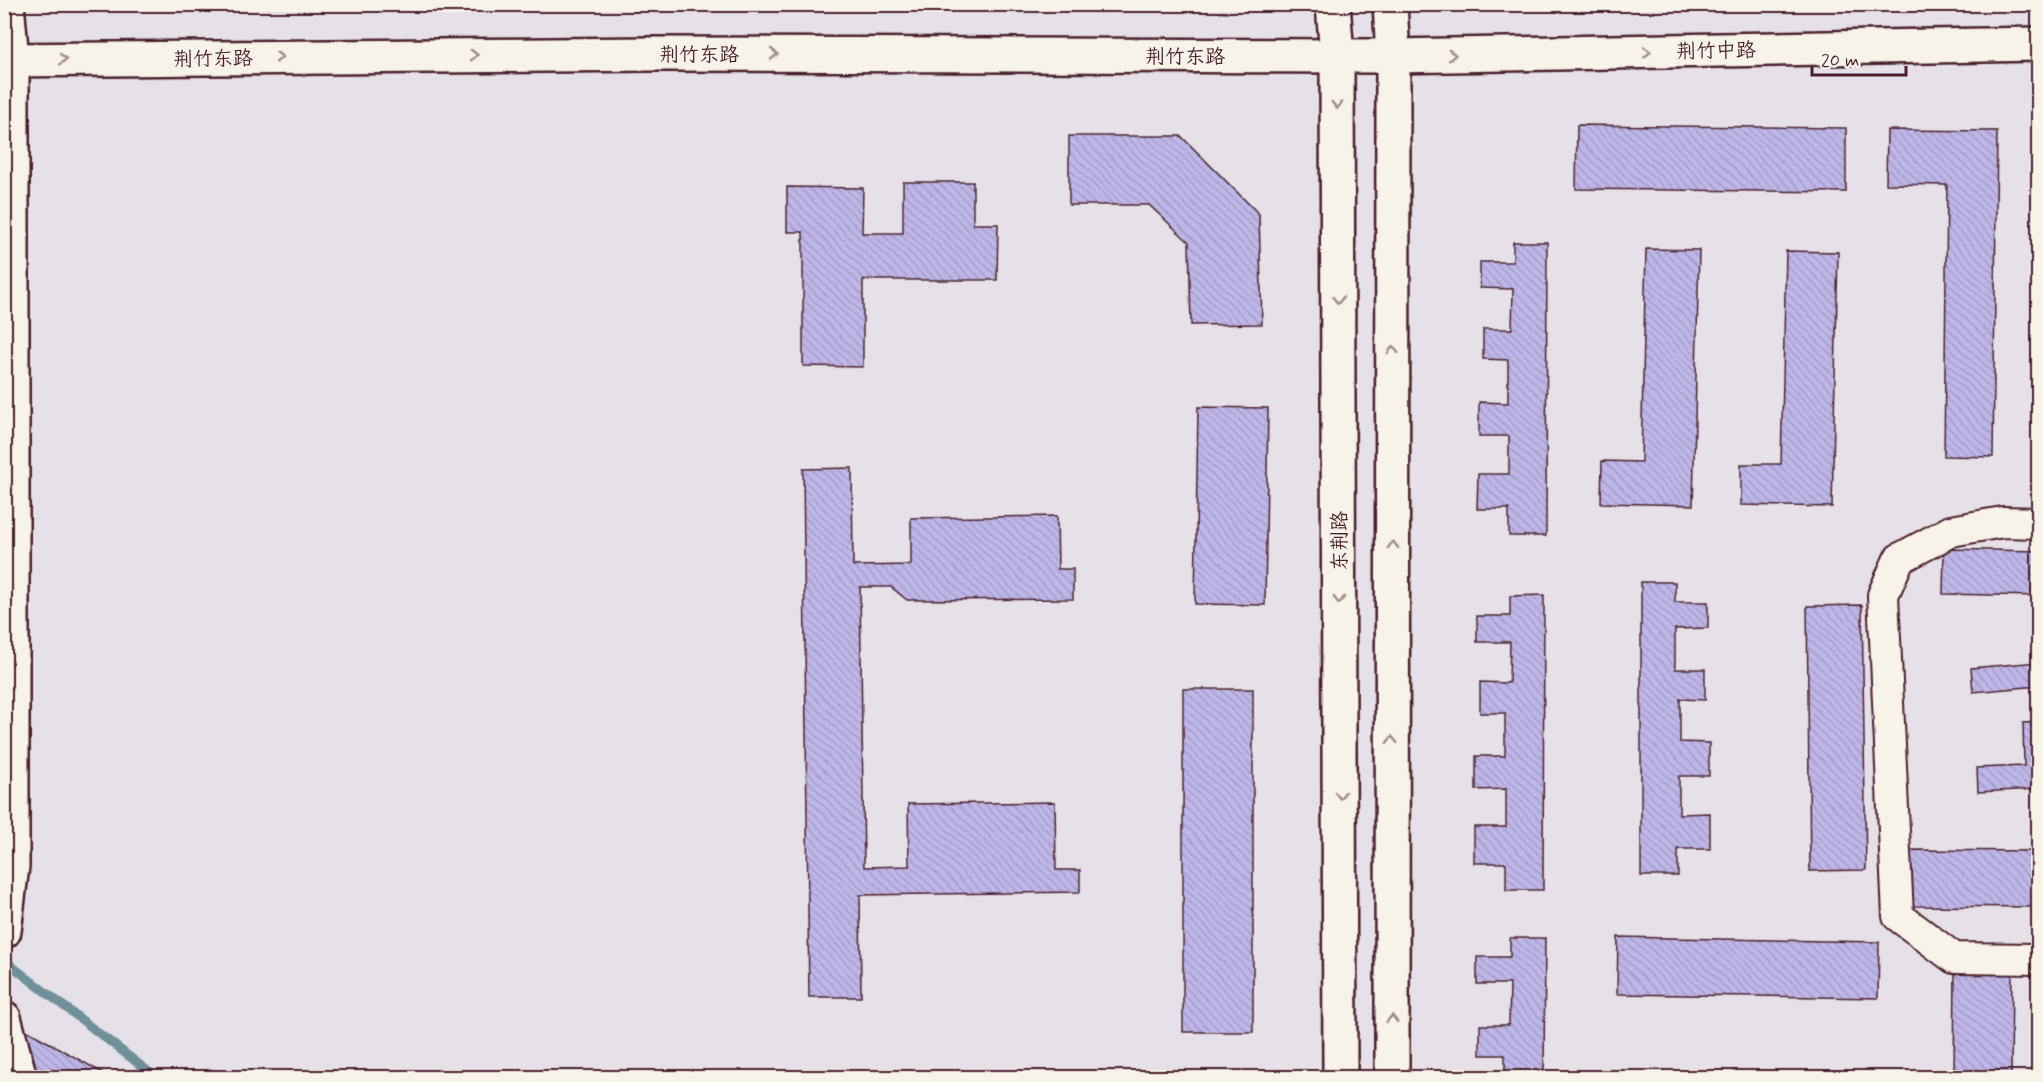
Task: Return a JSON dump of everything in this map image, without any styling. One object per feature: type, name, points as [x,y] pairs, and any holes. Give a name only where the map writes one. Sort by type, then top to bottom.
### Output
[{"type":"street","points":[[5,926],[12,866],[7,4]]},
{"type":"street","name":"东荆路","points":[[1333,4],[1337,56],[1340,1077]]},
{"type":"street","points":[[1390,4],[1393,56],[1392,1077]]},
{"type":"street","name":"荆竹中路","points":[[1393,56],[2038,45]]},
{"type":"street","name":"荆竹东路","points":[[8,60],[651,54],[1393,56]]},
{"type":"street","points":[[2038,523],[2003,522],[1952,531],[1899,559],[1883,595],[1898,916],[1954,958],[2038,959]]},
{"type":"street","points":[[4,1018],[20,1077]]},
{"type":"building","points":[[1577,125],[1846,128],[1846,192],[1576,189]]},
{"type":"building","points":[[1887,130],[1997,131],[1993,457],[1944,456],[1947,185],[1886,184]]},
{"type":"building","points":[[1069,136],[1181,136],[1259,214],[1262,324],[1191,325],[1189,242],[1149,205],[1069,205]]},
{"type":"building","points":[[903,182],[973,182],[973,224],[998,224],[997,280],[863,280],[863,367],[803,366],[803,232],[787,232],[787,187],[863,188],[862,233],[903,233]]},
{"type":"building","points":[[1513,242],[1547,242],[1546,536],[1509,536],[1509,509],[1477,509],[1478,474],[1509,474],[1509,436],[1479,436],[1479,402],[1508,403],[1508,360],[1483,359],[1483,329],[1512,329],[1513,289],[1480,288],[1480,262],[1513,262]]},
{"type":"building","points":[[2038,247],[2038,301],[2037,301]]},
{"type":"building","points":[[1646,249],[1699,250],[1693,505],[1601,503],[1602,461],[1641,462]]},
{"type":"building","points":[[1786,251],[1838,252],[1832,507],[1741,505],[1741,464],[1781,464]]},
{"type":"building","points":[[1198,407],[1268,408],[1265,605],[1195,604]]},
{"type":"building","points":[[852,468],[853,566],[911,565],[911,518],[1057,516],[1058,569],[1073,569],[1073,599],[907,600],[891,587],[860,587],[864,867],[909,866],[908,804],[1055,802],[1056,870],[1080,870],[1080,892],[860,895],[861,997],[809,997],[803,469]]},
{"type":"building","points":[[1944,549],[2038,551],[2038,596],[1943,594]]},
{"type":"building","points":[[1641,582],[1675,582],[1675,602],[1708,602],[1708,628],[1675,629],[1675,669],[1705,669],[1705,700],[1680,699],[1680,742],[1709,743],[1709,776],[1679,776],[1679,814],[1710,813],[1710,849],[1678,849],[1678,876],[1641,876]]},
{"type":"building","points":[[1544,595],[1543,890],[1506,890],[1506,863],[1474,863],[1474,827],[1506,827],[1506,789],[1476,790],[1476,756],[1505,756],[1505,713],[1480,713],[1480,682],[1509,683],[1510,642],[1477,642],[1477,616],[1510,616],[1510,596]]},
{"type":"building","points":[[1862,605],[1866,870],[1810,871],[1807,606]]},
{"type":"building","points":[[2038,662],[2038,686],[1973,692],[1971,668]]},
{"type":"building","points":[[1183,689],[1253,689],[1253,1032],[1183,1032]]},
{"type":"building","points":[[2038,722],[2038,789],[1978,792],[1977,768],[2024,766],[2023,723]]},
{"type":"building","points":[[1909,850],[2038,851],[2038,907],[1909,906]]},
{"type":"building","points":[[1618,937],[1879,942],[1878,998],[1617,994]]},
{"type":"building","points":[[1510,938],[1545,938],[1544,1078],[1505,1078],[1505,1055],[1480,1055],[1480,1025],[1509,1025],[1510,984],[1477,984],[1477,957],[1510,957]]},
{"type":"building","points":[[1955,967],[2012,968],[2011,1078],[1954,1078]]},
{"type":"building","points":[[21,1027],[103,1073],[101,1078],[37,1078]]},
{"type":"waterway","points":[[4,960],[157,1078]]}]
